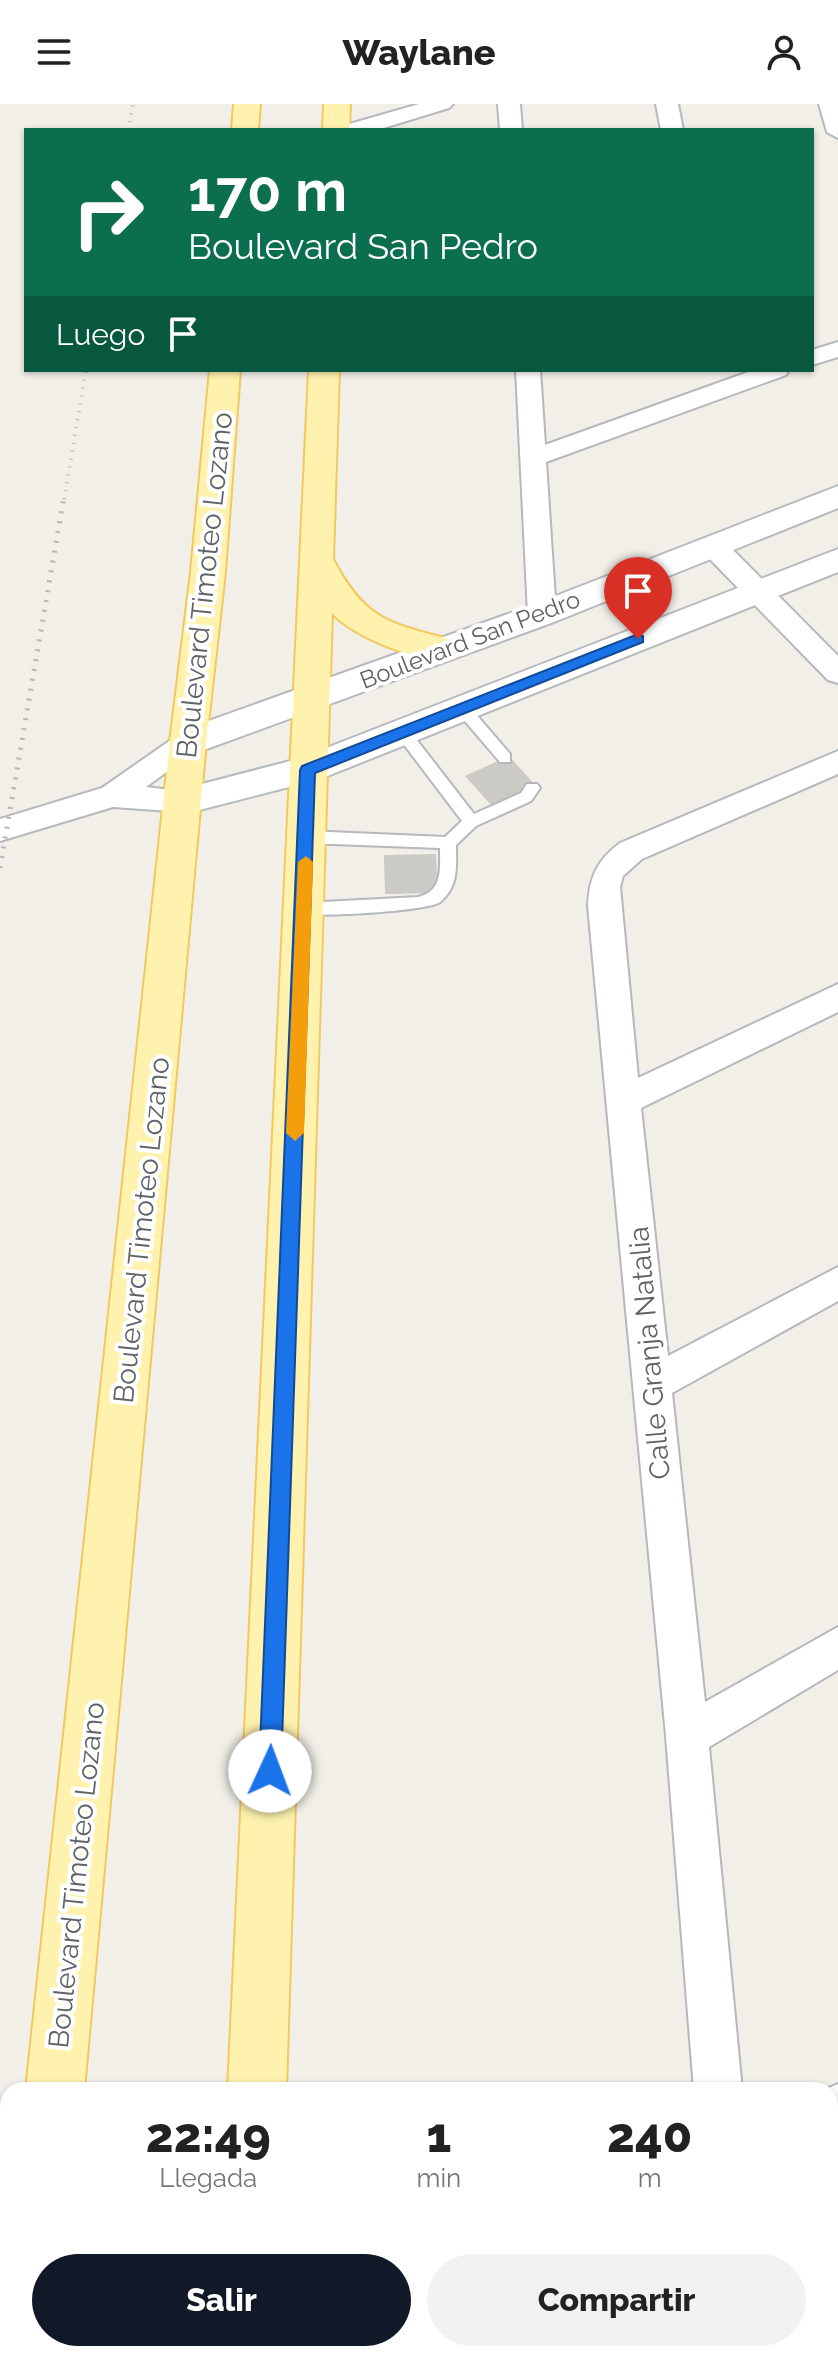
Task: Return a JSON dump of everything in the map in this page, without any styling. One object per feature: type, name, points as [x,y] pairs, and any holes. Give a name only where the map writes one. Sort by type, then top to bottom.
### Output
[{"type":"main road","points":[[245,128],[247,104]]},
{"type":"main road","points":[[336,128],[337,104]]},
{"type":"main road","name":"Boulevard Timoteo Lozano","points":[[56,2082],[188,742],[208,572],[225,372]]},
{"type":"main road","points":[[257,2082],[324,372]]},
{"type":"main road","points":[[315,556],[341,603],[360,619],[380,632],[443,649]]},
{"type":"street","points":[[361,128],[442,104]]},
{"type":"street","points":[[509,104],[511,128]]},
{"type":"street","points":[[667,104],[672,128]]},
{"type":"street","points":[[830,104],[838,132]]},
{"type":"street","points":[[814,357],[838,349]]},
{"type":"street","points":[[528,372],[542,614]]},
{"type":"street","points":[[534,458],[717,380],[765,372]]},
{"type":"street","name":"Boulevard San Pedro","points":[[188,742],[542,614],[838,496]]},
{"type":"street","points":[[713,546],[838,673]]},
{"type":"street","points":[[113,796],[184,801],[307,770],[838,560]]},
{"type":"street","points":[[0,830],[113,796],[188,742]]},
{"type":"street","name":"Calle Granja Natalia","points":[[717,2082],[604,882],[612,865],[631,851],[838,762]]},
{"type":"street","points":[[626,1100],[838,997]]},
{"type":"street","points":[[652,1384],[838,1283]]},
{"type":"street","points":[[687,1736],[838,1647]]},
{"type":"lane","points":[[463,709],[505,758]]},
{"type":"lane","points":[[404,734],[471,822]]},
{"type":"lane","points":[[306,837],[448,843],[471,822],[526,797],[532,788]]},
{"type":"lane","points":[[304,909],[418,903],[433,899],[448,881],[448,843]]},
{"type":"building","points":[[509,756],[536,786],[492,806],[465,776]]},
{"type":"building","points":[[436,854],[438,893],[385,894],[384,855]]},
{"type":"railway","points":[[128,128],[133,104]]},
{"type":"railway","points":[[64,499],[86,372]]},
{"type":"railway","points":[[0,868],[64,497]]},
{"type":"slow traffic","points":[[295,1133],[306,862]]},
{"type":"route","points":[[270,1771],[307,770],[638,639]]}]
